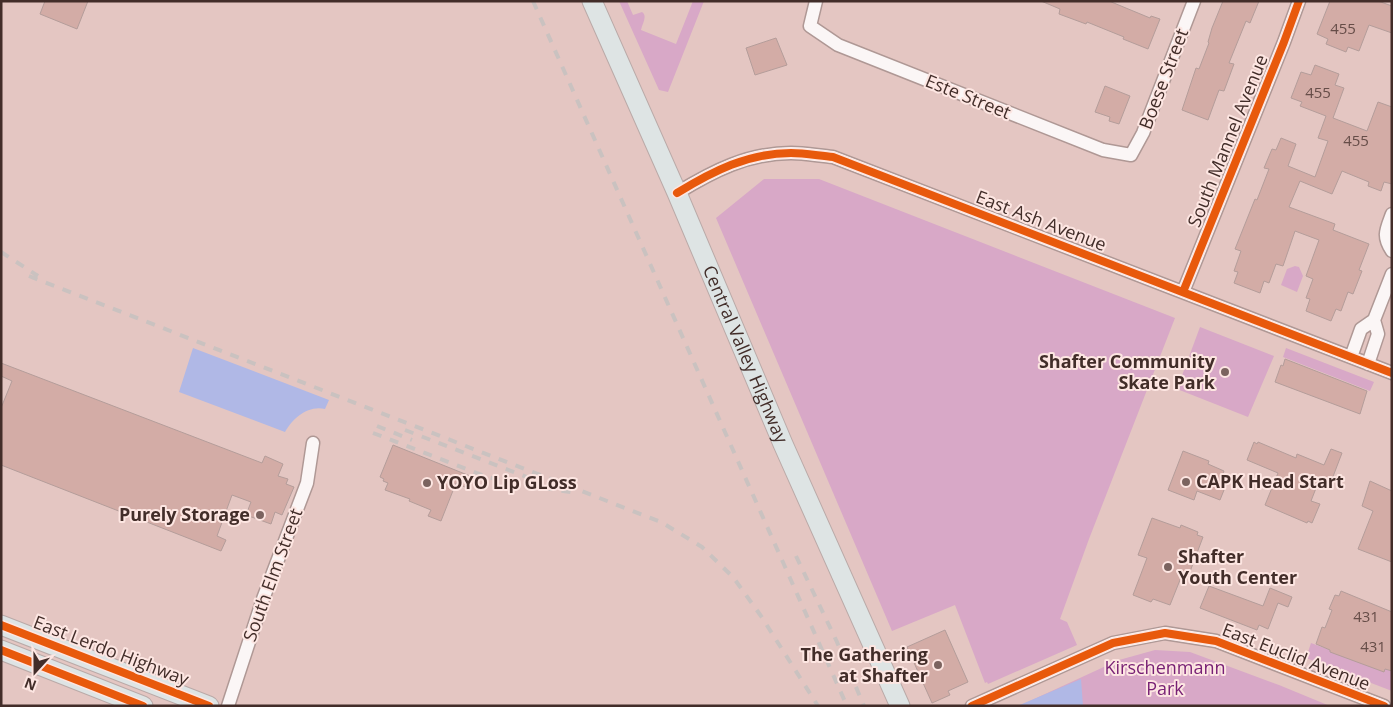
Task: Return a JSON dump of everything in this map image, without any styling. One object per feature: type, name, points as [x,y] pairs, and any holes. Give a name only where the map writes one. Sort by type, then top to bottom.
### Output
[{"type":"main road","name":"Central Valley Highway","points":[[592,1],[677,193],[783,444],[900,706]]},
{"type":"main road","name":"East Lerdo Highway","points":[[1,625],[209,706]]},
{"type":"main road","points":[[1,650],[143,706]]},
{"type":"street","name":"Este Street","points":[[816,1],[810,26],[838,45],[1103,150],[1131,155]]},
{"type":"street","name":"Boese Street","points":[[1131,155],[1143,133],[1194,1]]},
{"type":"street","name":"South Mannel Avenue","points":[[1183,292],[1299,1]]},
{"type":"street","name":"East Ash Avenue","points":[[677,193],[709,174],[748,158],[792,153],[833,157],[1392,373]]},
{"type":"street","points":[[1392,214],[1385,234],[1387,243],[1392,251]]},
{"type":"street","points":[[1351,357],[1361,329],[1374,320],[1392,274]]},
{"type":"street","points":[[1368,364],[1378,334],[1374,320]]},
{"type":"street","name":"South Elm Street","points":[[228,706],[263,599],[307,483],[313,443]]},
{"type":"street","name":"East Euclid Avenue","points":[[972,706],[1113,643],[1165,633],[1216,641],[1384,706]]},
{"type":"green space","points":[[619,1],[627,1],[633,15],[642,12],[644,14],[645,18],[641,30],[676,44],[693,1],[704,1],[668,92],[659,90]]},
{"type":"green space","points":[[764,179],[819,179],[1175,318],[1060,619],[1067,622],[1077,645],[988,684],[987,682],[985,683],[955,605],[892,631],[716,218]]},
{"type":"green space","points":[[1295,266],[1299,267],[1303,276],[1297,292],[1281,285],[1287,269]]},
{"type":"green space","name":"Shafter Community Skate Park","points":[[1200,327],[1274,356],[1248,417],[1177,389]]},
{"type":"green space","points":[[1286,348],[1374,382],[1370,391],[1283,357]]},
{"type":"green space","points":[[1311,643],[1384,670],[1385,668],[1392,671],[1392,691],[1306,658]]},
{"type":"green space","name":"Kirschenmann Park","points":[[1155,650],[1190,652],[1330,706],[1019,706],[1119,660]]},
{"type":"water","points":[[193,348],[329,400],[325,409],[319,408],[307,411],[292,422],[285,432],[179,392]]},
{"type":"water","points":[[1081,679],[1083,706],[1017,706],[1022,704]]},
{"type":"building","points":[[45,1],[88,1],[77,29],[40,14]]},
{"type":"building","points":[[1041,1],[1109,1],[1150,18],[1151,16],[1160,19],[1148,49],[1087,22],[1086,24],[1059,14],[1060,9]]},
{"type":"building","points":[[1223,1],[1259,1],[1250,23],[1246,21],[1229,63],[1234,64],[1224,91],[1219,90],[1208,120],[1182,110],[1196,68],[1199,69],[1209,43],[1212,28]]},
{"type":"building","points":[[1330,1],[1378,1],[1392,6],[1392,33],[1369,25],[1359,51],[1348,47],[1346,52],[1326,44],[1328,39],[1317,34]]},
{"type":"building","points":[[776,38],[787,65],[755,75],[746,48]]},
{"type":"building","points":[[1315,65],[1339,74],[1335,85],[1344,88],[1333,118],[1367,131],[1378,102],[1392,107],[1392,184],[1384,182],[1381,191],[1368,186],[1369,182],[1342,171],[1332,194],[1300,181],[1289,207],[1335,224],[1333,230],[1369,244],[1359,270],[1362,271],[1353,294],[1348,292],[1341,311],[1336,309],[1331,321],[1306,311],[1310,299],[1306,298],[1313,279],[1306,276],[1319,240],[1295,231],[1283,266],[1276,264],[1269,283],[1264,281],[1260,293],[1234,283],[1238,272],[1234,271],[1241,251],[1235,249],[1269,169],[1264,168],[1272,149],[1276,150],[1281,138],[1296,144],[1288,166],[1315,177],[1328,141],[1318,138],[1326,116],[1300,106],[1302,102],[1291,98],[1301,72],[1311,75]]},
{"type":"building","points":[[1105,86],[1130,96],[1119,124],[1109,121],[1110,117],[1095,112]]},
{"type":"building","points":[[1285,359],[1367,391],[1360,414],[1275,382]]},
{"type":"building","points":[[1,363],[262,463],[265,456],[283,464],[278,476],[288,479],[286,484],[294,487],[282,515],[275,512],[271,524],[246,515],[251,502],[232,495],[217,536],[226,540],[221,551],[1,465],[1,408],[12,381],[1,376]]},
{"type":"building","points":[[1254,442],[1296,458],[1297,454],[1324,465],[1331,449],[1342,453],[1329,487],[1318,483],[1311,501],[1320,504],[1312,523],[1308,521],[1307,523],[1265,505],[1278,473],[1247,460]]},
{"type":"building","name":"YOYO Lip GLoss","points":[[393,445],[470,476],[465,487],[456,483],[441,521],[428,516],[431,510],[409,501],[410,499],[385,490],[388,483],[380,477]]},
{"type":"building","name":"CAPK Head Start","points":[[1183,451],[1209,461],[1208,464],[1224,471],[1217,487],[1224,490],[1220,500],[1197,491],[1194,500],[1168,490]]},
{"type":"building","points":[[1370,481],[1392,491],[1392,562],[1358,549],[1373,511],[1362,506]]},
{"type":"building","name":"Shafter Youth Center","points":[[1152,518],[1180,528],[1181,525],[1198,532],[1197,535],[1203,537],[1188,577],[1182,575],[1170,605],[1153,599],[1151,602],[1133,595],[1147,558],[1138,555]]},
{"type":"building","points":[[1209,586],[1263,606],[1270,588],[1292,597],[1288,607],[1278,603],[1268,629],[1259,625],[1257,630],[1200,608]]},
{"type":"building","points":[[1341,591],[1392,612],[1392,671],[1385,669],[1384,672],[1330,652],[1330,650],[1316,644],[1322,627],[1325,628],[1332,610],[1329,609],[1335,595],[1339,596]]},
{"type":"building","name":"The Gathering at Shafter","points":[[945,630],[968,682],[948,691],[950,695],[932,703],[907,647]]},
{"type":"railway","points":[[533,1],[847,706]]},
{"type":"railway","points":[[1,252],[38,276]]},
{"type":"railway","points":[[29,276],[661,522],[702,547],[733,577],[761,616],[818,706]]},
{"type":"railway","points":[[377,426],[412,440]]},
{"type":"railway","points":[[405,430],[542,483]]},
{"type":"railway","points":[[373,433],[487,477],[576,493]]},
{"type":"railway","points":[[796,556],[837,642],[864,706]]},
{"type":"cycle path","points":[[1183,292],[1299,1]]},
{"type":"cycle path","points":[[677,193],[704,177],[731,165],[760,156],[802,153],[833,157],[1392,373]]},
{"type":"cycle path","points":[[1,625],[209,706]]},
{"type":"cycle path","points":[[972,706],[1113,643],[1165,633],[1216,641],[1384,706]]},
{"type":"cycle path","points":[[1,650],[143,706]]},
{"type":"place","name":"Shafter Community Skate Park","points":[[1225,372]]},
{"type":"place","name":"CAPK Head Start","points":[[1186,482]]},
{"type":"place","name":"YOYO Lip GLoss","points":[[427,483]]},
{"type":"place","name":"Purely Storage","points":[[260,515]]},
{"type":"place","name":"Shafter Youth Center","points":[[1168,567]]},
{"type":"place","name":"The Gathering at Shafter","points":[[938,665]]}]
